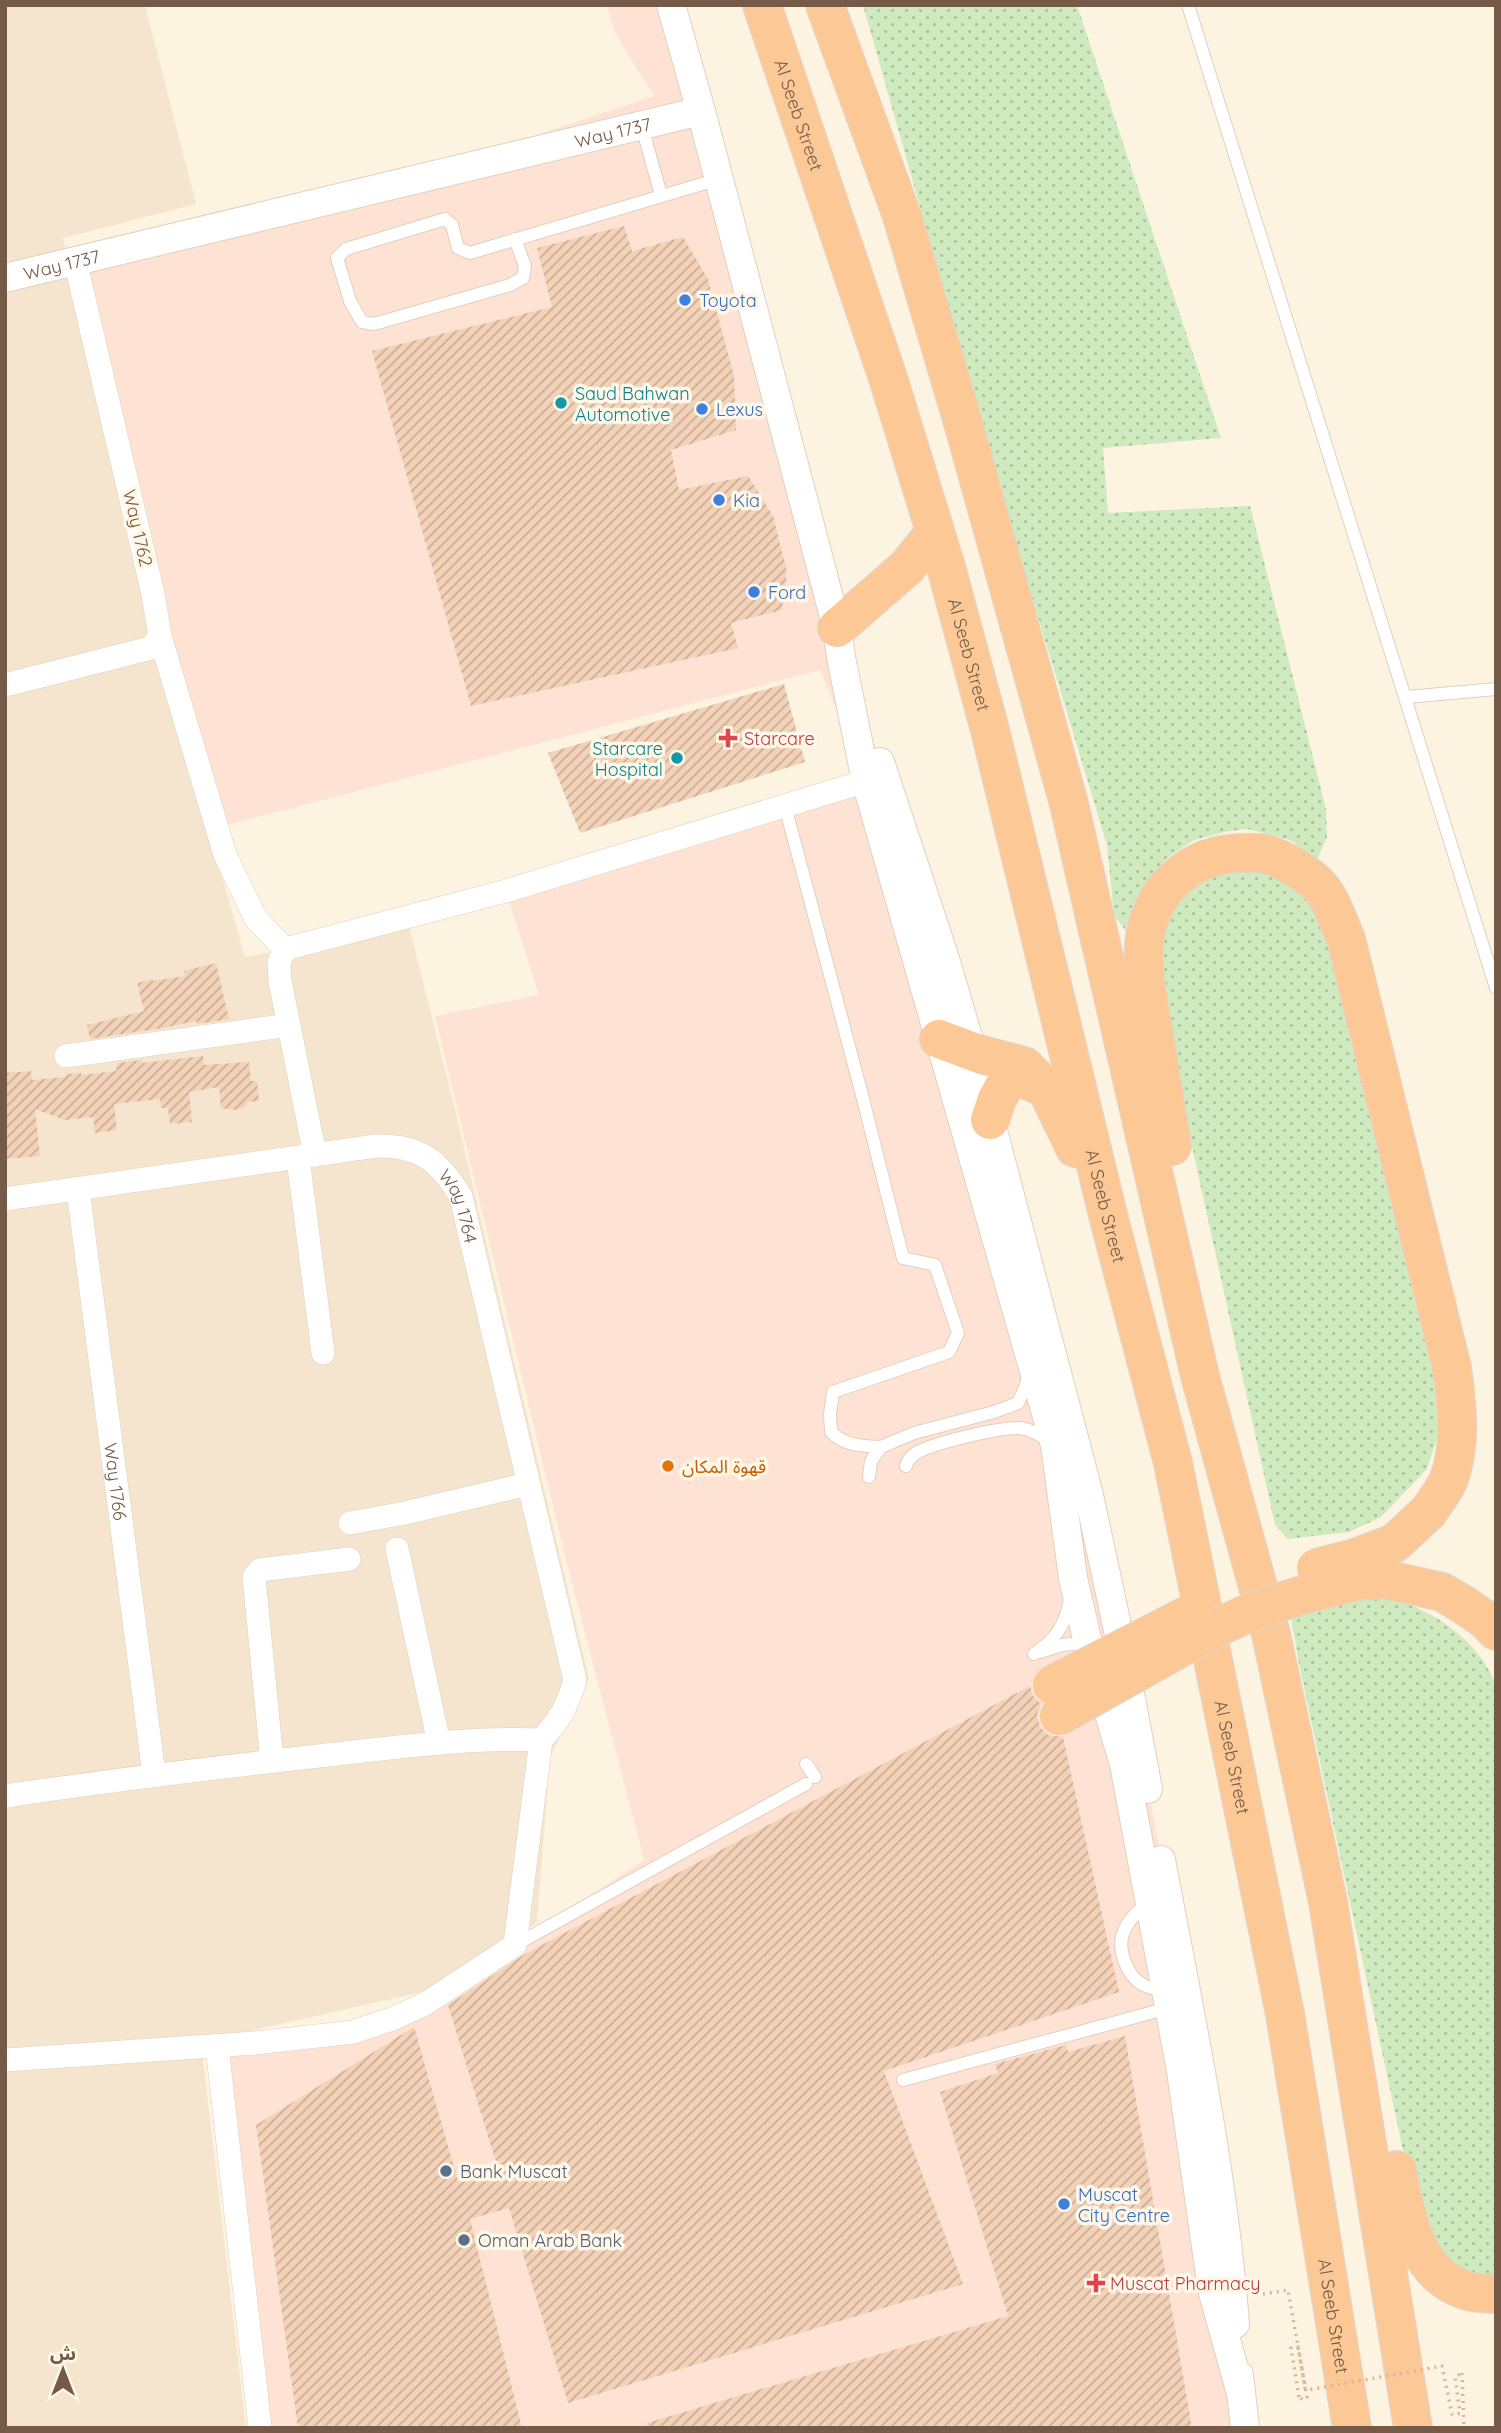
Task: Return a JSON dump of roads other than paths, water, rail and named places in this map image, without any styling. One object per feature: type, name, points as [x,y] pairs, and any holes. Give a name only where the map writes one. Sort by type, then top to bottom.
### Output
[{"type":"highway","name":"Al Seeb Street","points":[[762,5],[889,381],[935,532],[990,730],[1109,1219],[1173,1463],[1285,2014],[1352,2428]]},
{"type":"highway","points":[[825,5],[902,216],[964,426],[1069,804],[1200,1376],[1271,1634],[1328,1902],[1413,2428]]},
{"type":"highway","points":[[837,628],[908,567],[935,532]]},
{"type":"highway","points":[[1046,1677],[1206,1606],[1293,1573],[1352,1559],[1395,1543],[1428,1512],[1448,1481],[1457,1449],[1458,1413],[1452,1368],[1346,939],[1328,899],[1314,880],[1292,865],[1264,853],[1230,853],[1202,860],[1183,870],[1168,885],[1151,915],[1144,944],[1147,995],[1205,1343],[1200,1376]]},
{"type":"highway","points":[[955,1045],[1024,1066],[1046,1088],[1109,1219]]},
{"type":"highway","points":[[990,1120],[1007,1081],[1020,1077],[1046,1088]]},
{"type":"highway","points":[[1046,1677],[1212,1630],[1257,1609],[1357,1581],[1384,1579],[1441,1592],[1487,1621],[1496,1632]]},
{"type":"highway","points":[[1328,1902],[1366,2020],[1412,2235],[1425,2260],[1441,2276],[1468,2291],[1496,2294]]},
{"type":"street","points":[[671,5],[837,628],[866,781],[955,1045],[990,1120],[1088,1491],[1119,1638],[1173,1998],[1212,2289],[1241,2394]]},
{"type":"street","name":"Way 1737","points":[[5,278],[701,111]]},
{"type":"street","name":"Way 1762","points":[[75,260],[153,594],[160,636],[225,855],[256,919],[285,949]]},
{"type":"street","points":[[837,628],[852,661],[879,757],[946,962],[955,1045],[954,1083],[1055,1445],[1073,1578],[1088,1643],[1124,1764],[1149,1901],[1173,1998],[1205,2087],[1233,2299],[1245,2428]]},
{"type":"street","points":[[5,685],[151,648],[160,636]]},
{"type":"street","points":[[323,1353],[306,1157],[289,1025],[279,971],[279,961],[285,949],[506,891],[866,781]]},
{"type":"street","points":[[66,1056],[289,1025]]},
{"type":"street","name":"Way 1764","points":[[5,1199],[376,1146],[395,1146],[416,1151],[448,1174],[461,1197],[575,1681],[558,1723],[541,1741]]},
{"type":"street","name":"Way 1766","points":[[78,1190],[154,1774]]},
{"type":"street","points":[[350,1523],[528,1484]]},
{"type":"street","points":[[397,1549],[439,1743]]},
{"type":"street","points":[[272,1762],[254,1577],[260,1570],[349,1559]]},
{"type":"street","points":[[5,1796],[154,1774],[439,1743],[511,1739],[541,1741],[515,1945],[425,2004],[353,2032],[217,2046],[5,2060]]},
{"type":"street","points":[[217,2046],[260,2428]]},
{"type":"lane","points":[[1188,5],[1496,988]]},
{"type":"lane","points":[[645,138],[661,195]]},
{"type":"lane","points":[[515,239],[525,266],[523,278],[510,285],[374,324],[362,322],[350,301],[337,258],[346,249],[439,219],[445,219],[452,225],[458,248],[470,253],[515,239],[661,195],[719,178]]},
{"type":"lane","points":[[1406,697],[1496,690]]},
{"type":"lane","points":[[785,806],[903,1258],[935,1265],[958,1333],[949,1352],[833,1392],[831,1432],[841,1441],[860,1446],[881,1447],[914,1433],[995,1412],[1018,1403],[1027,1383],[1028,1343]]},
{"type":"lane","points":[[906,1466],[908,1459],[919,1451],[952,1441],[1021,1428],[1041,1435],[1055,1445]]},
{"type":"lane","points":[[869,1477],[871,1461],[881,1447]]},
{"type":"lane","points":[[1046,1677],[1058,1634],[1067,1617],[1073,1578]]},
{"type":"lane","points":[[1046,1677],[1062,1646],[1119,1638]]},
{"type":"lane","points":[[515,1945],[811,1781],[806,1764]]},
{"type":"lane","points":[[903,2080],[1173,1998]]},
{"type":"place","name":"Toyota","points":[[685,300]]},
{"type":"place","name":"Saud Bahwan Automotive","points":[[561,403]]},
{"type":"place","name":"Lexus","points":[[702,409]]},
{"type":"place","name":"Kia","points":[[719,500]]},
{"type":"place","name":"Ford","points":[[754,592]]},
{"type":"place","name":"Starcare","points":[[728,738]]},
{"type":"place","name":"Starcare Hospital","points":[[677,758]]},
{"type":"place","name":"قهوة المكان","points":[[668,1466]]},
{"type":"place","name":"Bank Muscat","points":[[446,2171]]},
{"type":"place","name":"Muscat City Centre","points":[[1064,2204]]},
{"type":"place","name":"Oman Arab Bank","points":[[464,2240]]},
{"type":"place","name":"Muscat Pharmacy","points":[[1096,2283]]}]
